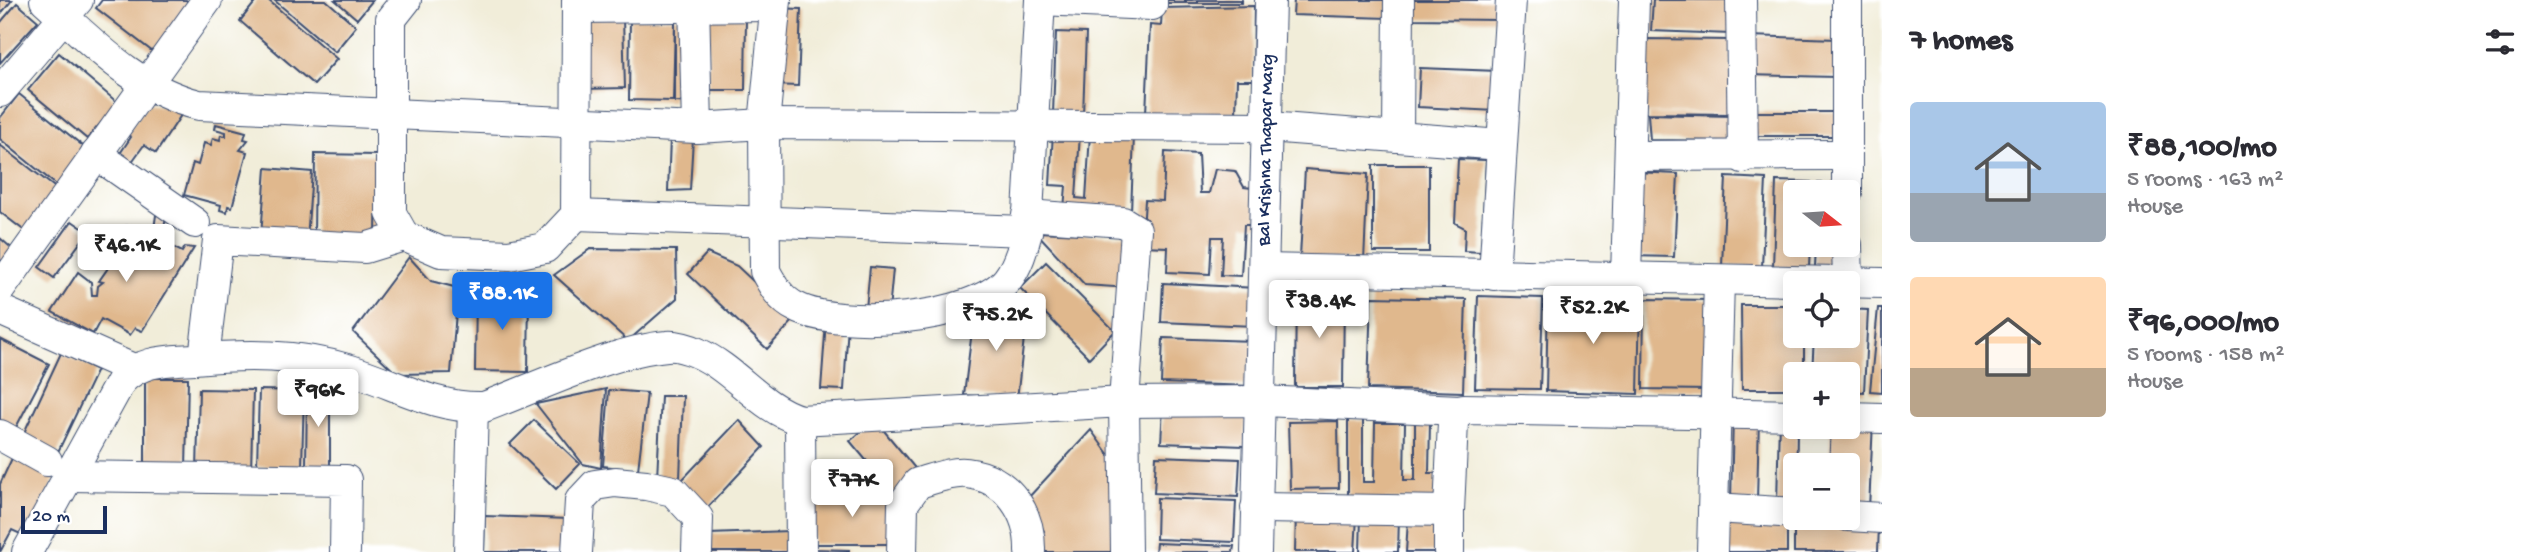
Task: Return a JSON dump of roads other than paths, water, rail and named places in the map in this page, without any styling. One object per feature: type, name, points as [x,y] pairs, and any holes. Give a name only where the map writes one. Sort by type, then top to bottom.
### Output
[{"type":"street","points":[[0,289],[207,0]]},
{"type":"street","points":[[406,0],[391,19],[391,213],[404,236],[440,252],[509,255],[545,248],[576,215],[577,4],[776,3],[764,124],[765,271],[776,291],[795,307],[818,314],[872,318],[916,317],[963,307],[985,297],[1006,282],[1021,255],[1027,223],[1040,0],[1152,5],[1152,0]]},
{"type":"street","name":"Bal Krishna Thapar Marg","points":[[1256,552],[1270,0]]},
{"type":"street","points":[[1398,137],[1399,0]]},
{"type":"street","points":[[1494,275],[1511,0]]},
{"type":"street","points":[[1626,277],[1634,0]]},
{"type":"street","points":[[1741,0],[1743,158]]},
{"type":"street","points":[[1847,0],[1847,180]]},
{"type":"street","points":[[694,4],[697,128]]},
{"type":"street","points":[[0,92],[62,6],[117,65],[173,99],[199,105],[697,128],[764,124],[1268,127],[1501,145]]},
{"type":"street","points":[[96,154],[195,223]]},
{"type":"street","points":[[1630,156],[1743,158],[1847,155]]},
{"type":"street","points":[[576,215],[1027,223],[1123,222],[1136,230],[1124,402],[1126,552]]},
{"type":"street","points":[[204,358],[218,240],[365,248],[404,236]]},
{"type":"street","points":[[1264,269],[1783,281]]},
{"type":"street","points":[[1712,552],[1718,412],[1719,280]]},
{"type":"street","points":[[1860,283],[1882,283]]},
{"type":"street","points":[[0,310],[133,369]]},
{"type":"street","points":[[27,552],[58,469],[133,369],[150,362],[244,354],[304,359],[348,369],[435,402],[484,407],[626,355],[670,345],[697,352],[729,371],[785,415],[800,420],[1124,402],[1261,401],[1459,411],[1783,414]]},
{"type":"street","points":[[469,552],[473,407]]},
{"type":"street","points":[[1448,552],[1453,422],[1459,411]]},
{"type":"street","points":[[1860,417],[1882,418]]},
{"type":"street","points":[[800,420],[801,552]]},
{"type":"street","points":[[0,435],[58,469],[346,480],[345,552]]},
{"type":"street","points":[[902,552],[903,504],[918,483],[966,472],[992,480],[1012,494],[1024,517],[1030,552]]},
{"type":"street","points":[[577,552],[580,501],[595,485],[615,482],[673,491],[698,518],[697,552]]},
{"type":"street","points":[[1256,508],[1448,511]]},
{"type":"street","points":[[1715,508],[1783,512]]},
{"type":"street","points":[[1860,517],[1882,518]]}]
